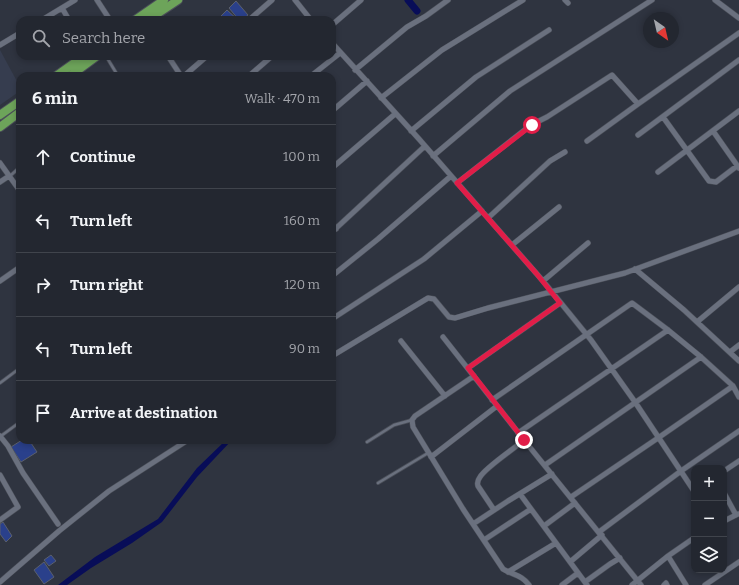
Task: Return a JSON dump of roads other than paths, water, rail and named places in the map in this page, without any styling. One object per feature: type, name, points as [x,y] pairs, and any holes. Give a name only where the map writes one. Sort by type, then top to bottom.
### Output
[{"type":"highway","points":[[142,16],[162,4],[178,0]]},
{"type":"highway","points":[[152,16],[162,4]]},
{"type":"highway","points":[[62,72],[78,60]]},
{"type":"highway","points":[[75,72],[92,60]]},
{"type":"highway","points":[[0,116],[16,104]]},
{"type":"highway","points":[[0,127],[16,115]]},
{"type":"street","points":[[49,16],[75,0]]},
{"type":"street","points":[[97,0],[107,16]]},
{"type":"street","points":[[254,16],[272,0]]},
{"type":"street","points":[[295,0],[308,16]]},
{"type":"street","points":[[336,22],[361,0]]},
{"type":"street","points":[[355,70],[407,27],[426,16],[448,0]]},
{"type":"street","points":[[381,98],[442,50],[523,0]]},
{"type":"street","points":[[433,156],[496,102],[522,82],[652,0]]},
{"type":"street","points":[[715,0],[739,18]]},
{"type":"street","points":[[62,8],[67,16]]},
{"type":"street","points":[[411,131],[476,77],[549,30]]},
{"type":"street","points":[[587,141],[739,33]]},
{"type":"street","points":[[0,45],[16,35]]},
{"type":"street","points":[[336,48],[425,146],[552,292],[636,402],[658,438],[691,486]]},
{"type":"street","points":[[336,56],[340,53]]},
{"type":"street","points":[[171,60],[178,72]]},
{"type":"street","points":[[189,72],[203,60]]},
{"type":"street","points":[[254,72],[267,60]]},
{"type":"street","points":[[316,72],[331,60]]},
{"type":"street","points":[[638,136],[739,60]]},
{"type":"street","points":[[457,183],[532,125],[612,75],[638,104]]},
{"type":"street","points":[[336,108],[367,81]]},
{"type":"street","points":[[658,172],[739,111]]},
{"type":"street","points":[[336,165],[395,114]]},
{"type":"street","points":[[663,117],[709,181],[716,182],[738,168],[713,131]]},
{"type":"street","points":[[336,228],[425,146]]},
{"type":"street","points":[[488,218],[550,161],[565,152]]},
{"type":"street","points":[[0,163],[16,186]]},
{"type":"street","points":[[0,182],[9,176]]},
{"type":"street","points":[[336,273],[451,176]]},
{"type":"street","points":[[512,245],[559,207]]},
{"type":"street","points":[[336,315],[424,259],[482,211]]},
{"type":"street","points":[[336,354],[428,298],[434,298],[449,317],[455,318],[635,270],[739,232]]},
{"type":"street","points":[[543,281],[588,243]]},
{"type":"street","points":[[0,281],[16,270]]},
{"type":"street","points":[[635,270],[697,322],[739,361]]},
{"type":"street","points":[[697,322],[739,287]]},
{"type":"street","points":[[468,368],[560,303]]},
{"type":"street","points":[[492,400],[632,303],[668,330],[700,357],[733,386],[739,397]]},
{"type":"street","points":[[518,433],[612,370],[668,330]]},
{"type":"street","points":[[443,337],[639,583]]},
{"type":"street","points":[[401,341],[445,396]]},
{"type":"street","points":[[730,352],[739,345]]},
{"type":"street","points":[[545,465],[700,357]]},
{"type":"street","points":[[474,376],[419,414],[412,420],[413,427],[429,455],[503,569],[520,576],[529,585]]},
{"type":"street","points":[[571,497],[733,386]]},
{"type":"street","points":[[429,455],[497,406]]},
{"type":"street","points":[[570,562],[600,534],[681,471],[739,431]]},
{"type":"street","points":[[0,436],[58,524]]},
{"type":"street","points":[[494,510],[478,486],[477,482],[487,470],[524,440]]},
{"type":"street","points":[[0,582],[59,531],[109,491],[182,444]]},
{"type":"street","points":[[727,469],[739,461]]},
{"type":"street","points":[[473,524],[552,474]]},
{"type":"street","points":[[0,475],[18,507],[0,520]]},
{"type":"street","points":[[520,494],[586,584],[610,564],[620,558]]},
{"type":"street","points":[[727,498],[738,514],[727,520]]},
{"type":"street","points":[[544,526],[575,503]]},
{"type":"street","points":[[484,540],[531,509]]},
{"type":"street","points":[[632,585],[639,583],[668,556],[691,540]]},
{"type":"street","points":[[508,572],[556,543]]},
{"type":"street","points":[[668,556],[686,585]]},
{"type":"street","points":[[705,585],[739,562]]},
{"type":"street","points":[[562,585],[578,573]]},
{"type":"lane","points":[[108,60],[116,72]]},
{"type":"lane","points":[[9,176],[16,170]]},
{"type":"lane","points":[[0,383],[16,371]]},
{"type":"lane","points":[[367,442],[394,425],[412,420]]},
{"type":"lane","points":[[0,436],[16,425]]},
{"type":"lane","points":[[378,483],[429,455]]},
{"type":"waterway","points":[[408,0],[417,11]]}]
